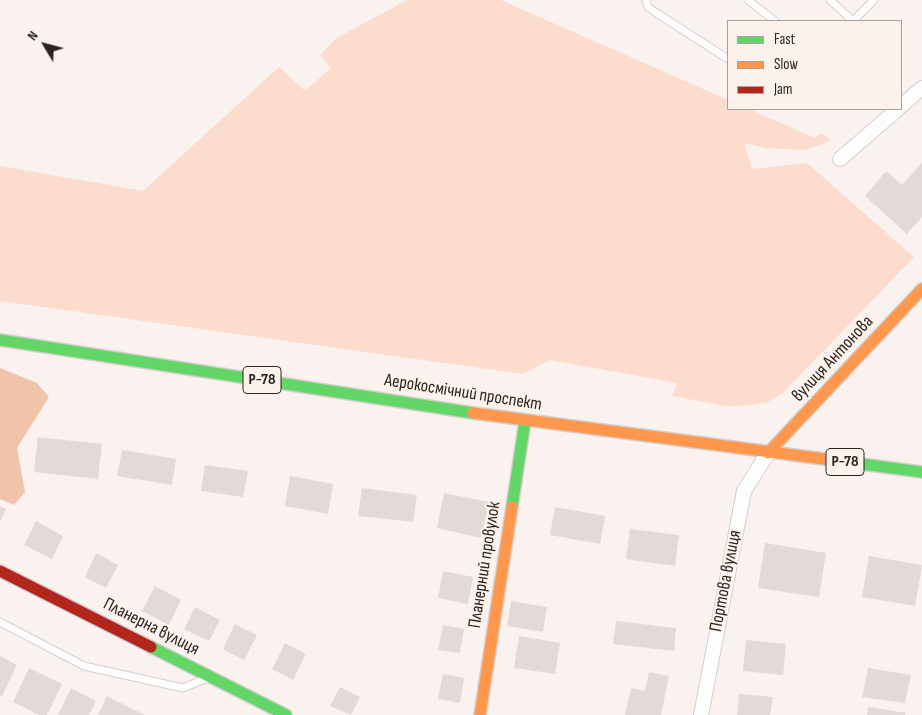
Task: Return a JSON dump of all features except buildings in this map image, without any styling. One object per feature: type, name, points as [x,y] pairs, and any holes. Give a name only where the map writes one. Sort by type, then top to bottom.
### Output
[{"type":"main road","name":"вулиця Антонова","points":[[768,453],[922,289]]},
{"type":"main road","name":"Аерокосмічний проспект","points":[[0,340],[525,421],[922,472]]},
{"type":"main road","name":"Планерний провулок","points":[[480,715],[525,421]]},
{"type":"main road","name":"Планерна вулиця","points":[[0,571],[286,715]]},
{"type":"street","points":[[902,105],[922,88]]},
{"type":"street","points":[[840,159],[897,110]]},
{"type":"street","name":"Портова вулиця","points":[[700,715],[744,491],[768,453]]},
{"type":"lane","points":[[646,0],[648,7],[727,58]]},
{"type":"lane","points":[[748,0],[774,20]]},
{"type":"lane","points":[[830,0],[852,20]]},
{"type":"lane","points":[[854,20],[874,0]]},
{"type":"lane","points":[[0,622],[84,666],[184,688],[210,677]]},
{"type":"shaded area","points":[[407,0],[501,0],[727,100],[727,110],[751,110],[815,138],[821,133],[831,140],[803,150],[765,148],[744,143],[752,169],[807,163],[914,257],[783,393],[768,402],[751,405],[725,406],[672,396],[677,383],[550,360],[523,374],[0,301],[0,166],[143,191],[279,67],[305,91],[331,68],[320,55],[335,39]]},
{"type":"shaded area","points":[[0,368],[37,383],[49,397],[17,448],[25,492],[14,505],[0,499]]},
{"type":"traffic: fast","points":[[0,340],[473,413]]},
{"type":"traffic: fast","points":[[512,507],[525,421]]},
{"type":"traffic: fast","points":[[832,460],[922,472]]},
{"type":"traffic: fast","points":[[151,647],[286,715]]},
{"type":"traffic: slow","points":[[768,453],[922,289]]},
{"type":"traffic: slow","points":[[473,413],[832,460]]},
{"type":"traffic: slow","points":[[480,715],[512,507]]},
{"type":"traffic: jam","points":[[0,571],[151,647]]}]
